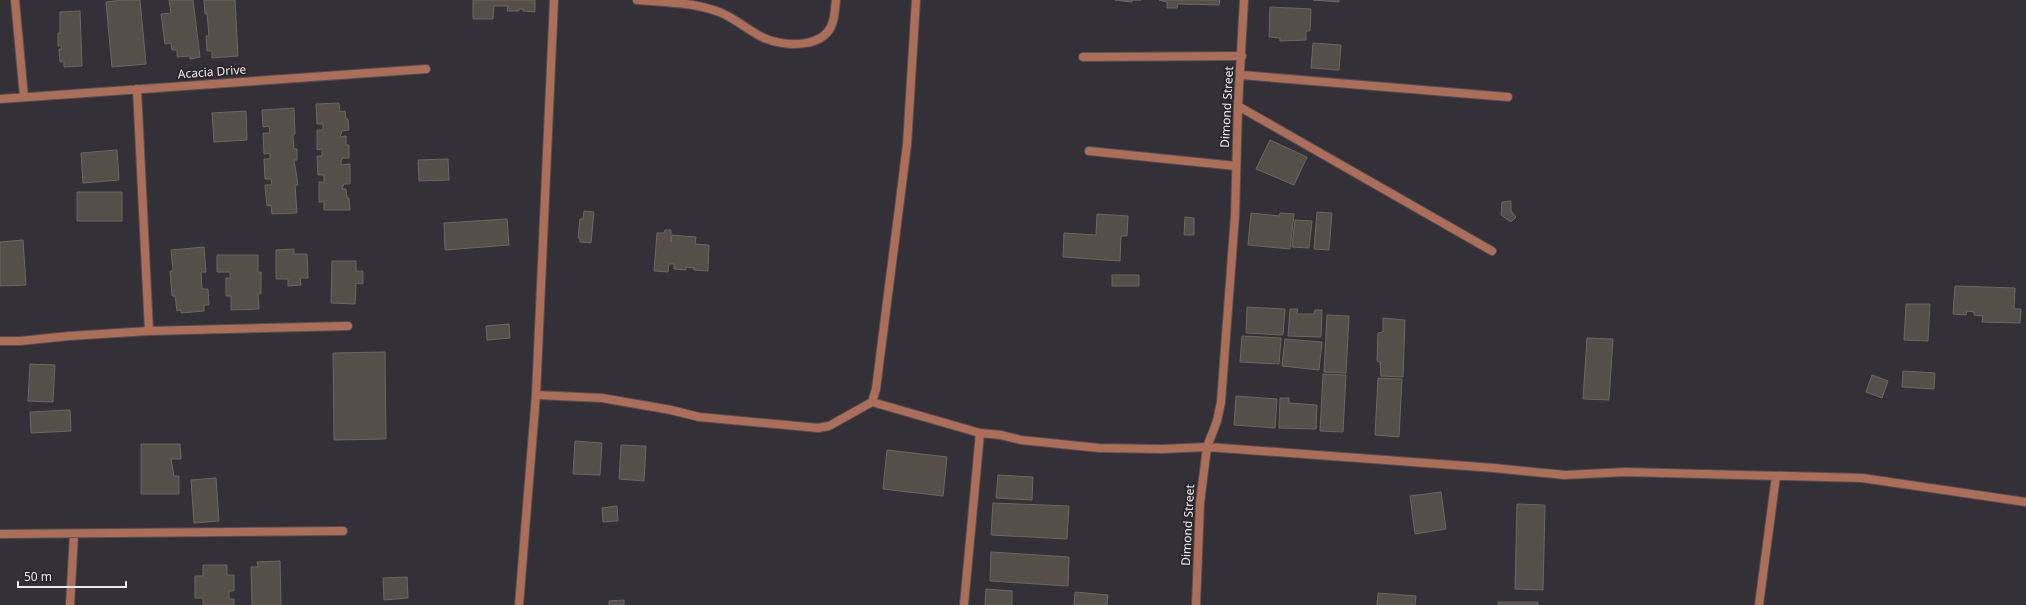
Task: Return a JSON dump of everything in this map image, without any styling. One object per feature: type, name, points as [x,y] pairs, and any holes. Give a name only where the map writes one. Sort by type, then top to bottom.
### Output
[{"type":"street","points":[[15,0],[24,97]]},
{"type":"street","points":[[519,605],[536,395],[554,0]]},
{"type":"street","points":[[637,0],[694,5],[711,9],[730,16],[764,38],[784,43],[804,43],[822,38],[833,22],[836,0]]},
{"type":"street","points":[[536,395],[602,398],[670,410],[699,417],[818,428],[829,426],[872,402],[876,389],[907,144],[916,0]]},
{"type":"street","name":"Dimond Street","points":[[1196,605],[1200,503],[1207,447],[1217,421],[1220,402],[1235,216],[1238,106],[1241,75],[1244,0]]},
{"type":"street","points":[[1083,57],[1242,56]]},
{"type":"street","name":"Acacia Drive","points":[[0,98],[426,70]]},
{"type":"street","points":[[1241,75],[1508,97]]},
{"type":"street","points":[[137,89],[149,331]]},
{"type":"street","points":[[1238,106],[1492,251]]},
{"type":"street","points":[[1089,150],[1236,166]]},
{"type":"street","points":[[0,341],[20,341],[149,331],[348,326]]},
{"type":"street","points":[[872,402],[980,433],[1001,435],[1021,440],[1099,448],[1162,449],[1207,447],[1565,475],[1626,472],[1862,478],[2026,502]]},
{"type":"street","points":[[964,605],[980,433]]},
{"type":"street","points":[[1759,605],[1776,476]]},
{"type":"street","points":[[0,534],[343,531]]},
{"type":"street","points":[[70,605],[74,534]]},
{"type":"building","points":[[140,0],[146,64],[112,67],[106,2]]},
{"type":"building","points":[[169,0],[193,0],[200,57],[190,59],[190,56],[177,57],[177,50],[172,50],[171,43],[165,44],[161,14],[171,13]]},
{"type":"building","points":[[204,0],[235,0],[238,56],[212,58],[212,51],[207,51],[206,36],[209,36]]},
{"type":"building","points":[[473,0],[535,0],[535,12],[523,11],[523,9],[519,9],[519,11],[507,11],[508,6],[494,6],[493,19],[473,19]]},
{"type":"building","points":[[1115,0],[1132,0],[1132,2]]},
{"type":"building","points":[[1159,0],[1220,0],[1219,5],[1178,4],[1177,8],[1167,8],[1167,2]]},
{"type":"building","points":[[1313,0],[1339,0],[1339,2]]},
{"type":"building","points":[[1270,7],[1311,9],[1310,31],[1306,31],[1306,40],[1280,41],[1280,38],[1269,37]]},
{"type":"building","points":[[80,11],[82,66],[64,67],[64,62],[60,62],[59,49],[62,49],[61,46],[58,46],[58,33],[60,33],[60,12]]},
{"type":"building","points":[[1313,43],[1341,45],[1339,70],[1311,68]]},
{"type":"building","points":[[339,103],[340,112],[345,111],[346,119],[348,119],[349,130],[342,131],[340,137],[346,136],[346,145],[349,145],[349,158],[343,158],[341,165],[350,164],[350,184],[344,184],[342,189],[346,189],[347,198],[349,198],[350,210],[324,210],[324,202],[319,202],[319,182],[324,182],[324,175],[318,175],[317,156],[322,156],[322,149],[317,150],[317,130],[323,130],[323,124],[317,124],[316,104]]},
{"type":"building","points":[[294,108],[294,149],[297,149],[297,160],[294,160],[298,185],[295,185],[297,213],[272,214],[271,205],[267,206],[265,185],[272,185],[271,179],[265,179],[264,159],[270,159],[270,153],[264,154],[263,133],[270,133],[269,126],[263,127],[262,110]]},
{"type":"building","points":[[246,111],[247,140],[214,142],[212,113]]},
{"type":"building","points":[[1270,140],[1307,157],[1294,185],[1256,169]]},
{"type":"building","points":[[117,150],[119,180],[83,183],[81,153]]},
{"type":"building","points":[[448,159],[449,180],[419,181],[418,160]]},
{"type":"building","points":[[77,192],[122,192],[122,221],[77,221]]},
{"type":"building","points":[[1511,201],[1511,211],[1516,217],[1511,222],[1501,215],[1502,202]]},
{"type":"building","points":[[584,211],[594,212],[591,243],[580,242],[580,238],[578,238],[580,219],[583,219]]},
{"type":"building","points":[[1317,212],[1332,213],[1329,250],[1314,249]]},
{"type":"building","points":[[1251,213],[1279,216],[1280,213],[1294,214],[1290,249],[1248,245]]},
{"type":"building","points":[[1097,214],[1128,216],[1127,236],[1121,236],[1120,261],[1063,257],[1064,233],[1096,235]]},
{"type":"building","points":[[1185,217],[1194,218],[1194,235],[1184,235]]},
{"type":"building","points":[[507,219],[509,245],[445,250],[444,223]]},
{"type":"building","points":[[1295,220],[1312,221],[1309,248],[1292,247]]},
{"type":"building","points":[[665,230],[671,230],[671,242],[672,235],[696,237],[695,244],[709,245],[708,271],[694,270],[694,268],[686,267],[686,270],[674,269],[674,264],[669,264],[668,272],[654,271],[657,233],[664,233]]},
{"type":"building","points":[[23,240],[26,285],[0,286],[0,242]]},
{"type":"building","points":[[204,247],[206,272],[201,272],[202,289],[208,289],[209,305],[204,305],[204,311],[181,313],[181,310],[177,311],[175,296],[172,296],[170,271],[173,271],[171,250]]},
{"type":"building","points":[[294,249],[294,254],[307,254],[308,278],[300,278],[301,285],[288,286],[288,279],[276,279],[276,250]]},
{"type":"building","points":[[217,255],[258,255],[258,272],[261,272],[261,294],[258,294],[259,309],[231,310],[231,296],[226,296],[226,278],[230,278],[230,272],[217,272]]},
{"type":"building","points":[[332,261],[356,261],[356,271],[363,271],[363,284],[356,283],[355,304],[331,303]]},
{"type":"building","points":[[1112,275],[1139,275],[1139,286],[1112,286]]},
{"type":"building","points":[[1955,286],[2015,288],[2014,309],[2021,309],[2020,323],[1982,322],[1983,316],[1974,315],[1974,312],[1967,311],[1966,315],[1953,314]]},
{"type":"building","points":[[1906,304],[1930,304],[1928,341],[1904,340]]},
{"type":"building","points":[[1247,307],[1285,309],[1283,335],[1246,333]]},
{"type":"building","points":[[1290,309],[1298,309],[1297,314],[1314,314],[1315,310],[1322,310],[1321,337],[1288,336]]},
{"type":"building","points":[[1327,315],[1349,316],[1346,373],[1324,372]]},
{"type":"building","points":[[1383,318],[1405,320],[1403,377],[1381,376],[1380,362],[1377,361],[1378,333],[1383,332]]},
{"type":"building","points":[[509,324],[510,338],[487,340],[486,326]]},
{"type":"building","points":[[1242,336],[1281,338],[1279,364],[1240,362]]},
{"type":"building","points":[[1587,338],[1613,339],[1609,400],[1583,399]]},
{"type":"building","points":[[1285,339],[1322,342],[1319,370],[1282,366]]},
{"type":"building","points":[[385,352],[386,439],[334,440],[333,353]]},
{"type":"building","points":[[30,364],[55,365],[53,402],[28,401]]},
{"type":"building","points":[[1903,371],[1935,373],[1934,389],[1902,387]]},
{"type":"building","points":[[1323,374],[1346,375],[1343,432],[1320,431]]},
{"type":"building","points":[[1872,375],[1888,381],[1882,398],[1866,392]]},
{"type":"building","points":[[1378,378],[1402,379],[1399,437],[1375,435]]},
{"type":"building","points":[[1236,396],[1277,399],[1275,428],[1234,425]]},
{"type":"building","points":[[1280,398],[1289,398],[1289,403],[1317,405],[1316,429],[1279,428]]},
{"type":"building","points":[[70,410],[71,431],[31,433],[30,412]]},
{"type":"building","points":[[575,441],[602,443],[600,475],[573,474]]},
{"type":"building","points":[[141,444],[180,444],[181,459],[171,459],[174,476],[179,476],[179,494],[141,494]]},
{"type":"building","points":[[621,445],[646,446],[644,481],[619,479]]},
{"type":"building","points":[[887,450],[947,457],[943,496],[883,489]]},
{"type":"building","points":[[998,475],[1033,477],[1032,500],[996,498]]},
{"type":"building","points":[[216,478],[219,521],[194,523],[191,480]]},
{"type":"building","points":[[1441,492],[1446,529],[1415,534],[1410,496]]},
{"type":"building","points":[[993,503],[1069,506],[1067,539],[991,535]]},
{"type":"building","points":[[1517,504],[1545,505],[1543,590],[1515,589]]},
{"type":"building","points":[[617,506],[618,521],[603,522],[602,508]]},
{"type":"building","points":[[991,552],[1069,557],[1068,586],[990,581]]},
{"type":"building","points":[[280,561],[281,605],[252,605],[251,567],[258,567],[257,562]]},
{"type":"building","points":[[203,565],[227,565],[227,575],[234,575],[234,591],[229,591],[229,599],[234,599],[234,605],[203,605],[203,598],[195,598],[195,576],[203,576]]},
{"type":"building","points":[[407,577],[408,598],[384,600],[383,578]]},
{"type":"building","points":[[986,589],[1012,591],[1012,605],[985,605]]},
{"type":"building","points":[[1075,592],[1108,595],[1107,605],[1074,605]]},
{"type":"building","points":[[1378,593],[1416,596],[1415,605],[1377,605]]},
{"type":"building","points":[[624,600],[624,605],[609,605],[609,601]]},
{"type":"building","points":[[1498,602],[1538,602],[1538,605],[1498,605]]}]
